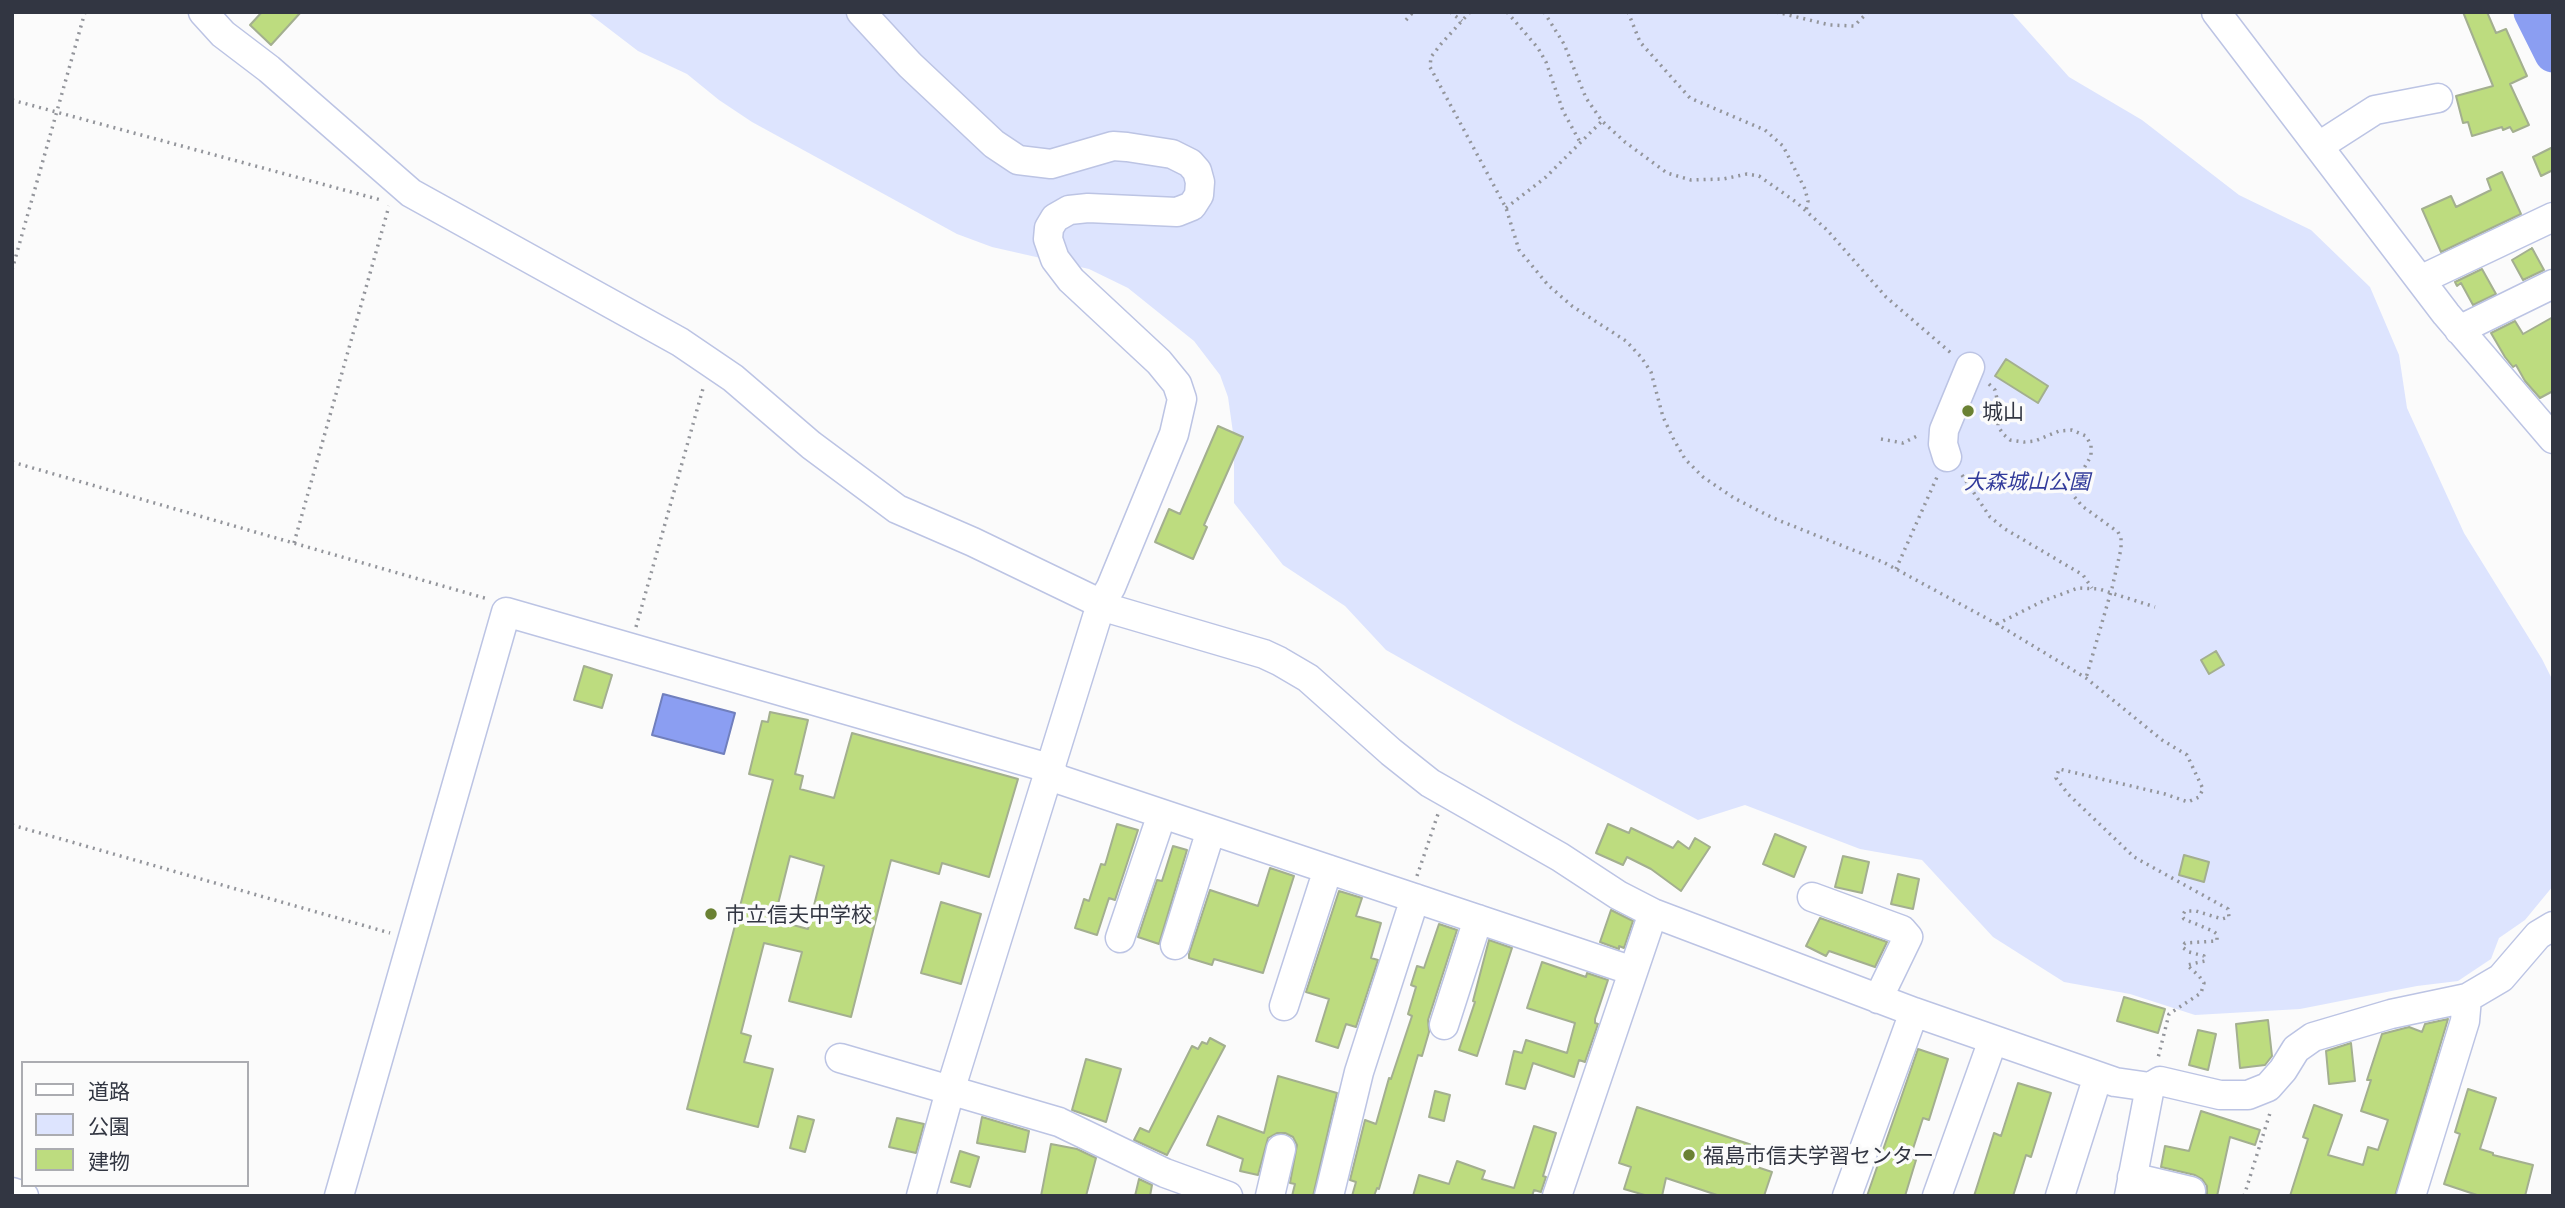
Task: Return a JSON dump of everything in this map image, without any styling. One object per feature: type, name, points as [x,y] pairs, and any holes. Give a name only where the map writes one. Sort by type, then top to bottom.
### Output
[{"type":"street","points":[[203,12],[223,34],[269,69],[411,193],[670,336],[733,377],[811,445],[897,509],[973,542],[1114,610],[1264,654],[1279,661],[1308,678],[1391,752],[1445,792],[1653,913],[1878,999],[2115,1082],[2150,1087],[2160,1081],[2220,1095],[2248,1095],[2268,1087],[2296,1049],[2313,1037],[2391,1014],[2467,998],[2501,978],[2538,935],[2553,926]]},
{"type":"street","points":[[861,12],[910,65],[985,136],[1018,160],[1051,164],[1113,146],[1127,147],[1172,154],[1190,163],[1197,171],[1200,182],[1199,195],[1192,206],[1177,212],[1116,208],[1069,210],[1055,218],[1049,228],[1048,239],[1055,259],[1071,280],[1159,362],[1177,384],[1182,399],[1174,435],[1111,587],[1101,604],[920,1196]]},
{"type":"street","points":[[2216,12],[2459,330],[2547,422]]},
{"type":"street","points":[[2319,146],[2375,110],[2438,98]]},
{"type":"street","points":[[2420,280],[2553,217]]},
{"type":"street","points":[[2459,330],[2553,284]]},
{"type":"street","points":[[1947,457],[1942,436],[1945,424],[1970,367]]},
{"type":"street","points":[[339,1196],[506,612],[1050,773],[1161,814],[1633,971]]},
{"type":"street","points":[[1120,938],[1161,814]]},
{"type":"street","points":[[1175,945],[1211,830]]},
{"type":"street","points":[[1284,1006],[1328,869]]},
{"type":"street","points":[[1328,1196],[1359,1072],[1413,897]]},
{"type":"street","points":[[1812,897],[1902,930],[1908,937],[1878,999]]},
{"type":"street","points":[[1557,1196],[1653,913]]},
{"type":"street","points":[[1444,1025],[1478,919]]},
{"type":"street","points":[[2411,1196],[2465,1021],[2467,998]]},
{"type":"street","points":[[1847,1196],[1914,1012]]},
{"type":"street","points":[[1937,1196],[1993,1040]]},
{"type":"street","points":[[840,1058],[1059,1122],[1165,1173],[1228,1196]]},
{"type":"street","points":[[2060,1196],[2098,1076]]},
{"type":"street","points":[[2150,1087],[2131,1186],[2191,1191]]},
{"type":"street","points":[[1270,1196],[1281,1150]]},
{"type":"street","points":[[12,1192],[24,1196]]},
{"type":"path","points":[[12,270],[85,12]]},
{"type":"path","points":[[1406,20],[1413,12]]},
{"type":"path","points":[[1450,12],[1462,21]]},
{"type":"path","points":[[1470,12],[1432,57],[1430,67],[1506,208],[1519,250],[1548,285],[1572,306],[1626,341],[1641,357],[1651,372],[1663,417],[1685,459],[1703,477],[1773,519],[1896,569],[1997,624],[2086,678],[2162,740],[2187,755],[2203,789],[2199,797],[2188,802],[2059,769],[2056,778],[2068,794],[2134,857],[2228,909],[2229,917],[2222,919],[2196,911],[2185,911],[2182,916],[2213,931],[2217,934],[2217,941],[2185,943],[2182,947],[2204,956],[2205,961],[2187,965],[2204,983],[2201,993],[2169,1014],[2150,1087]]},
{"type":"path","points":[[1507,12],[1538,48],[1546,62],[1563,111],[1580,142]]},
{"type":"path","points":[[1544,12],[1564,44],[1586,98],[1602,121],[1625,142],[1667,173],[1691,180],[1723,179],[1747,174],[1759,176],[1827,230],[1886,297],[1932,338],[1984,377],[1995,390],[1998,426],[2005,437],[2024,442],[2059,431],[2072,430],[2079,431],[2089,441],[2091,456],[2073,495],[2082,506],[2113,527],[2121,538],[2121,548],[2086,678]]},
{"type":"path","points":[[1628,12],[1640,42],[1690,98],[1765,130],[1783,146],[1804,189],[1808,201],[1806,211]]},
{"type":"path","points":[[1776,12],[1830,25],[1854,26],[1868,12]]},
{"type":"path","points":[[12,100],[390,203],[294,543]]},
{"type":"path","points":[[1506,208],[1546,177],[1602,121]]},
{"type":"path","points":[[630,647],[711,363]]},
{"type":"path","points":[[1881,439],[1903,443],[1945,424]]},
{"type":"path","points":[[1896,569],[1947,457],[1956,465],[1990,517],[2005,529],[2083,575],[2092,588]]},
{"type":"path","points":[[12,462],[498,601],[506,612]]},
{"type":"path","points":[[1997,624],[2059,594],[2078,588],[2111,592],[2155,607]]},
{"type":"path","points":[[1413,897],[1445,792]]},
{"type":"path","points":[[12,825],[412,939]]},
{"type":"path","points":[[2244,1196],[2271,1108]]},
{"type":"green space","name":"大森城山公園","points":[[587,12],[2011,12],[2069,77],[2142,120],[2239,195],[2311,230],[2370,287],[2399,355],[2407,408],[2464,533],[2553,681],[2553,886],[2525,920],[2499,938],[2491,959],[2458,981],[2417,986],[2300,1009],[2195,1015],[2130,994],[2064,982],[1993,937],[1922,860],[1860,849],[1745,805],[1698,820],[1515,723],[1386,650],[1345,606],[1283,565],[1234,503],[1234,440],[1228,397],[1220,375],[1194,341],[1128,288],[1089,269],[992,247],[957,234],[752,122],[687,74],[638,51]]},
{"type":"water","points":[[663,694],[735,713],[724,754],[652,735]]},
{"type":"building","points":[[262,12],[301,12],[271,45],[250,25]]},
{"type":"building","points":[[2463,12],[2487,12],[2496,33],[2506,29],[2527,76],[2510,84],[2529,125],[2513,132],[2510,127],[2503,130],[2502,127],[2472,136],[2468,122],[2463,123],[2456,96],[2493,86]]},
{"type":"building","points":[[2553,147],[2553,170],[2541,176],[2533,157]]},
{"type":"building","points":[[2502,172],[2521,214],[2441,252],[2422,209],[2451,196],[2456,207],[2491,190],[2487,179]]},
{"type":"building","points":[[2532,248],[2544,270],[2523,280],[2512,260]]},
{"type":"building","points":[[2482,269],[2496,294],[2473,305],[2461,283],[2457,286],[2455,282]]},
{"type":"building","points":[[2553,317],[2553,391],[2540,398],[2525,381],[2516,365],[2513,367],[2505,357],[2491,333],[2515,321],[2523,334]]},
{"type":"building","points":[[2006,359],[2048,386],[2038,403],[1995,376]]},
{"type":"building","points":[[1218,426],[1243,437],[1204,525],[1207,527],[1193,559],[1155,542],[1169,509],[1180,514]]},
{"type":"building","points":[[2216,651],[2224,665],[2209,674],[2201,660]]},
{"type":"building","points":[[584,666],[612,675],[602,708],[574,700]]},
{"type":"building","points":[[770,712],[808,720],[795,774],[803,776],[800,789],[834,798],[852,733],[1018,779],[989,877],[942,863],[939,874],[891,860],[851,1017],[789,1001],[802,952],[764,943],[741,1033],[751,1036],[744,1062],[773,1069],[758,1127],[687,1109],[773,780],[749,774],[762,721],[768,722]],"holes":[[[790,856],[824,866],[808,929],[774,920]]]},
{"type":"building","points":[[1117,824],[1138,830],[1115,900],[1109,898],[1097,935],[1075,928],[1084,899],[1089,901],[1101,864],[1105,865]]},
{"type":"building","points":[[1608,824],[1629,833],[1631,828],[1673,848],[1678,841],[1689,849],[1695,838],[1710,847],[1681,891],[1651,869],[1627,857],[1623,865],[1596,853]]},
{"type":"building","points":[[1775,834],[1806,847],[1794,877],[1763,864]]},
{"type":"building","points":[[1173,846],[1187,850],[1159,944],[1138,937],[1157,880],[1162,881]]},
{"type":"building","points":[[2184,855],[2209,862],[2204,882],[2179,875]]},
{"type":"building","points":[[1843,856],[1869,862],[1862,893],[1835,887]]},
{"type":"building","points":[[1270,868],[1294,876],[1263,973],[1214,959],[1212,965],[1189,958],[1210,890],[1258,906]]},
{"type":"building","points":[[1898,874],[1919,879],[1913,909],[1891,904]]},
{"type":"building","points":[[1339,891],[1362,898],[1356,916],[1381,923],[1371,958],[1378,960],[1356,1027],[1346,1024],[1338,1048],[1316,1041],[1329,999],[1306,992]]},
{"type":"building","points":[[941,902],[981,914],[961,984],[921,973]]},
{"type":"building","points":[[1611,910],[1633,921],[1624,948],[1619,946],[1619,949],[1600,942]]},
{"type":"building","points":[[1820,918],[1887,942],[1875,967],[1829,951],[1826,956],[1806,946]]},
{"type":"building","points":[[1439,924],[1457,930],[1428,1020],[1429,1032],[1422,1056],[1418,1055],[1379,1189],[1377,1188],[1374,1196],[1352,1196],[1356,1182],[1350,1180],[1365,1120],[1376,1124],[1389,1078],[1391,1079],[1412,1016],[1408,1014],[1416,987],[1411,985],[1417,966],[1424,968]]},
{"type":"building","points":[[1489,940],[1512,948],[1477,1056],[1459,1050],[1475,1002],[1473,1001]]},
{"type":"building","points":[[1542,962],[1586,977],[1587,973],[1608,980],[1595,1019],[1598,1024],[1585,1062],[1579,1060],[1574,1077],[1533,1063],[1525,1089],[1506,1084],[1514,1051],[1522,1053],[1526,1040],[1567,1053],[1575,1023],[1527,1008]]},
{"type":"building","points":[[2124,997],[2165,1009],[2158,1033],[2117,1021]]},
{"type":"building","points":[[2448,1019],[2395,1196],[2290,1196],[2308,1139],[2303,1137],[2314,1105],[2342,1115],[2328,1155],[2363,1165],[2368,1147],[2378,1150],[2388,1120],[2361,1111],[2371,1080],[2367,1080],[2382,1034],[2409,1027],[2422,1032],[2425,1024]]},
{"type":"building","points":[[2268,1020],[2272,1056],[2265,1065],[2240,1068],[2236,1024]]},
{"type":"building","points":[[2198,1030],[2216,1034],[2208,1070],[2189,1065]]},
{"type":"building","points":[[1210,1038],[1225,1046],[1167,1155],[1134,1140],[1140,1128],[1149,1132],[1192,1046],[1198,1049],[1202,1042],[1207,1044]]},
{"type":"building","points":[[2351,1043],[2355,1081],[2329,1084],[2326,1051]]},
{"type":"building","points":[[1918,1049],[1948,1059],[1929,1120],[1923,1118],[1910,1158],[1916,1160],[1905,1196],[1867,1196]]},
{"type":"building","points":[[1086,1059],[1121,1069],[1106,1122],[1072,1110]]},
{"type":"building","points":[[1278,1076],[1337,1093],[1313,1196],[1292,1196],[1295,1184],[1290,1183],[1297,1145],[1293,1137],[1285,1133],[1277,1133],[1268,1138],[1258,1175],[1240,1171],[1243,1159],[1207,1145],[1218,1116],[1264,1133]]},
{"type":"building","points":[[2018,1083],[2051,1093],[2031,1157],[2026,1155],[2013,1196],[1974,1196],[1994,1133],[2001,1136]]},
{"type":"building","points":[[2468,1089],[2496,1098],[2480,1149],[2533,1165],[2525,1196],[2480,1196],[2444,1184],[2460,1134],[2455,1132]]},
{"type":"building","points":[[1435,1091],[1450,1095],[1444,1121],[1429,1117]]},
{"type":"building","name":"福島市信夫学習センター","points":[[1637,1107],[1758,1147],[1754,1166],[1772,1172],[1764,1196],[1720,1196],[1666,1178],[1662,1196],[1648,1196],[1624,1189],[1631,1167],[1619,1163]]},
{"type":"building","points":[[2201,1111],[2260,1130],[2255,1145],[2230,1137],[2217,1196],[2207,1196],[2207,1186],[2195,1175],[2161,1167],[2165,1146],[2189,1151]]},
{"type":"building","points":[[798,1116],[814,1120],[805,1152],[790,1148]]},
{"type":"building","points":[[982,1117],[1029,1131],[1025,1152],[977,1143]]},
{"type":"building","points":[[897,1118],[924,1124],[916,1153],[889,1147]]},
{"type":"building","points":[[1534,1126],[1556,1133],[1541,1192],[1534,1190],[1532,1196],[1413,1196],[1419,1175],[1449,1184],[1457,1161],[1485,1171],[1482,1179],[1514,1188]]},
{"type":"building","points":[[1051,1144],[1077,1149],[1096,1158],[1086,1196],[1041,1196]]},
{"type":"building","points":[[960,1151],[979,1157],[970,1187],[951,1182]]},
{"type":"building","points":[[1139,1179],[1152,1185],[1150,1196],[1135,1196]]},
{"type":"waterway","points":[[2532,12],[2553,54]]},
{"type":"place","name":"城山","points":[[1968,411]]},
{"type":"place","name":"市立信夫中学校","points":[[711,914]]},
{"type":"place","name":"福島市信夫学習センター","points":[[1689,1155]]}]
